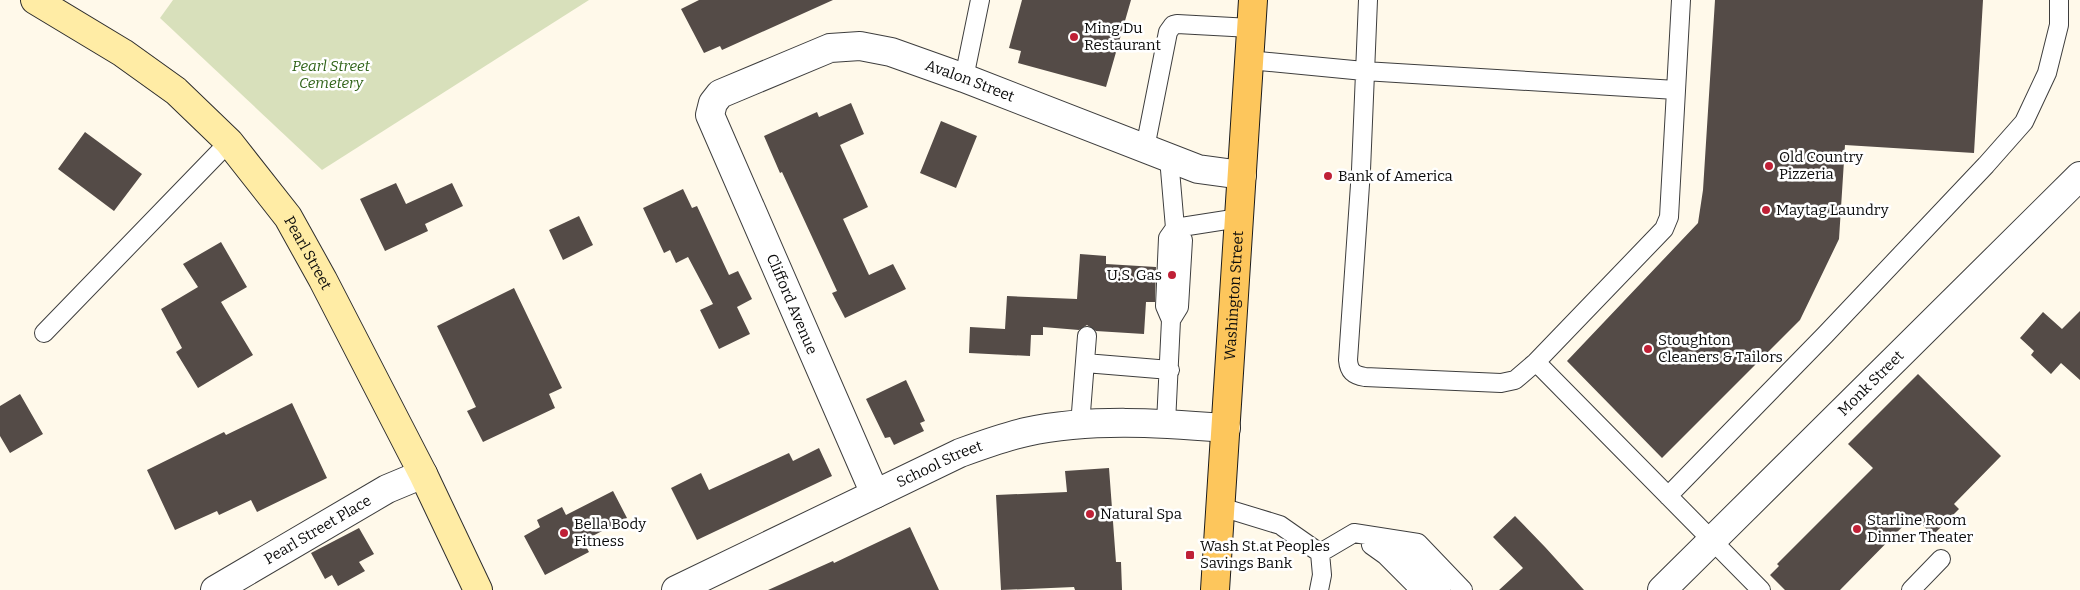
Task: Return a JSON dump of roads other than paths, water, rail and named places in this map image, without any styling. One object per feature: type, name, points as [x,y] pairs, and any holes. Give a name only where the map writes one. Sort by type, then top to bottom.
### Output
[{"type":"main road","name":"Pearl Street","points":[[35,0],[123,53],[176,92],[229,142],[288,217],[323,280],[423,474],[478,590]]},
{"type":"main road","name":"Washington Street","points":[[1215,590],[1253,0]]},
{"type":"street","name":"Avalon Street","points":[[710,115],[712,102],[720,94],[830,48],[844,46],[874,48],[964,78],[1198,169],[1242,175]]},
{"type":"street","name":"Clifford Avenue","points":[[710,115],[875,494]]},
{"type":"street","name":"Monk Street","points":[[1662,590],[2079,179]]},
{"type":"street","name":"School Street","points":[[676,590],[960,453],[992,442],[1026,432],[1080,425],[1166,423],[1226,428]]},
{"type":"street","name":"Pearl Street Place","points":[[216,590],[387,489],[423,474]]},
{"type":"lane","points":[[964,78],[980,0]]},
{"type":"lane","points":[[1368,0],[1349,368],[1356,376],[1365,377],[1501,383],[1515,380],[1536,362],[1664,229],[1668,217],[1681,0]]},
{"type":"lane","points":[[1668,496],[1825,335],[1986,165],[2024,122],[2047,73],[2059,25],[2059,0]]},
{"type":"lane","points":[[1166,423],[1171,320],[1179,307],[1183,240],[1174,228],[1157,153],[1170,28],[1177,24],[1251,28]]},
{"type":"lane","points":[[1249,60],[1364,71],[1676,90]]},
{"type":"lane","points":[[44,333],[229,142]]},
{"type":"lane","points":[[1174,228],[1239,218]]},
{"type":"lane","points":[[1080,425],[1087,336]]},
{"type":"lane","points":[[1536,362],[1554,378],[1761,590]]},
{"type":"lane","points":[[1085,364],[1170,370]]},
{"type":"lane","points":[[1220,508],[1280,524],[1320,553],[1322,575],[1319,590]]},
{"type":"lane","points":[[1320,553],[1354,533],[1418,543],[1463,590]]},
{"type":"lane","points":[[1354,533],[1385,555],[1420,590]]},
{"type":"lane","points":[[1354,533],[1404,552],[1441,590]]},
{"type":"lane","points":[[1911,590],[1941,559]]},
{"type":"place","name":"Ming Du Restaurant","points":[[1074,37]]},
{"type":"place","name":"Old Country Pizzeria","points":[[1769,166]]},
{"type":"place","name":"Bank of America","points":[[1328,176]]},
{"type":"place","name":"Maytag Laundry","points":[[1766,210]]},
{"type":"place","name":"U.S. Gas","points":[[1172,275]]},
{"type":"place","name":"Stoughton Cleaners & Tailors","points":[[1648,349]]},
{"type":"place","name":"Natural Spa","points":[[1090,514]]},
{"type":"place","name":"Starline Room Dinner Theater","points":[[1857,529]]},
{"type":"place","name":"Bella Body Fitness","points":[[564,533]]},
{"type":"place","name":"Wash St.at Peoples Savings Bank","points":[[1190,555]]},
{"type":"park label","name":"Pearl Street Cemetery","points":[[331,74]]}]
